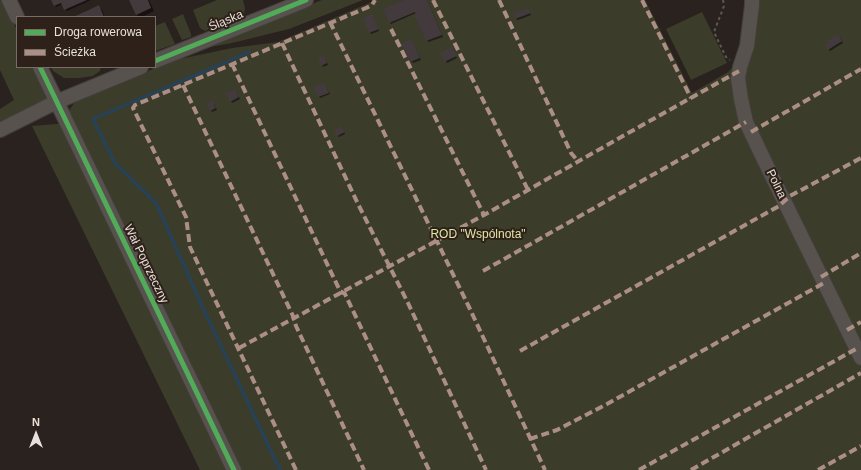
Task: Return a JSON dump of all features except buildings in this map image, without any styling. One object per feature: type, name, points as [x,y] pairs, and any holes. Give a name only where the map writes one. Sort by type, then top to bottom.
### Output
[{"type":"street","points":[[9,0],[17,16]]},
{"type":"street","name":"Śląska","points":[[156,61],[306,0]]},
{"type":"street","name":"Polna","points":[[752,0],[747,46],[740,67],[738,85],[746,122],[861,358]]},
{"type":"street","name":"Wał Poprzeczny","points":[[40,68],[234,470]]},
{"type":"street","points":[[0,130],[56,102],[139,68]]},
{"type":"path","points":[[723,0],[724,6],[714,32],[726,57],[740,67]]},
{"type":"green space","points":[[0,0],[3,0],[16,28],[16,68],[35,68],[47,98],[43,103],[0,128],[0,109],[14,100],[0,70]]},
{"type":"green space","points":[[217,0],[243,0],[245,8],[244,16],[205,31],[200,28],[193,10]]},
{"type":"green space","points":[[322,0],[363,0],[289,29],[232,43],[210,47],[206,46]]},
{"type":"green space","name":"ROD \"Wspólnota\"","points":[[376,0],[645,0],[692,93],[728,72],[737,63],[755,0],[861,0],[861,470],[200,470],[32,126],[68,123],[70,109],[75,102],[175,60],[232,48],[278,42]]},
{"type":"green space","points":[[702,12],[727,63],[691,80],[666,29]]},
{"type":"green space","points":[[183,14],[191,37],[182,40],[172,19]]},
{"type":"green space","points":[[165,22],[175,44],[156,51],[156,26]]},
{"type":"green space","points":[[52,68],[101,68],[100,71],[93,76],[79,78],[64,78],[53,71]]},
{"type":"waterway","points":[[249,52],[93,119],[115,163],[156,203],[203,308],[280,470]]},
{"type":"marked path","points":[[296,470],[190,247],[186,217],[133,108],[135,105],[366,8],[372,5],[375,0]]},
{"type":"marked path","points":[[433,0],[528,190]]},
{"type":"marked path","points":[[499,0],[571,153],[578,161]]},
{"type":"marked path","points":[[642,0],[691,98]]},
{"type":"marked path","points":[[330,22],[469,307],[545,470]]},
{"type":"marked path","points":[[391,29],[484,215]]},
{"type":"marked path","points":[[282,43],[358,204],[408,303],[486,470]]},
{"type":"marked path","points":[[232,64],[340,291],[345,294],[429,470]]},
{"type":"marked path","points":[[751,132],[861,69]]},
{"type":"marked path","points":[[239,348],[484,215],[739,71]]},
{"type":"marked path","points":[[183,85],[293,316],[296,326],[364,470]]},
{"type":"marked path","points":[[483,271],[746,122]]},
{"type":"marked path","points":[[520,351],[779,206],[790,196],[861,158]]},
{"type":"marked path","points":[[821,277],[861,253]]},
{"type":"marked path","points":[[530,439],[557,430],[607,404],[824,283]]},
{"type":"marked path","points":[[847,330],[861,322]]},
{"type":"marked path","points":[[639,470],[856,349]]},
{"type":"marked path","points":[[691,470],[861,373]]},
{"type":"marked path","points":[[818,470],[861,446]]},
{"type":"cycle path","points":[[156,61],[306,0]]},
{"type":"cycle path","points":[[40,68],[234,470]]}]
